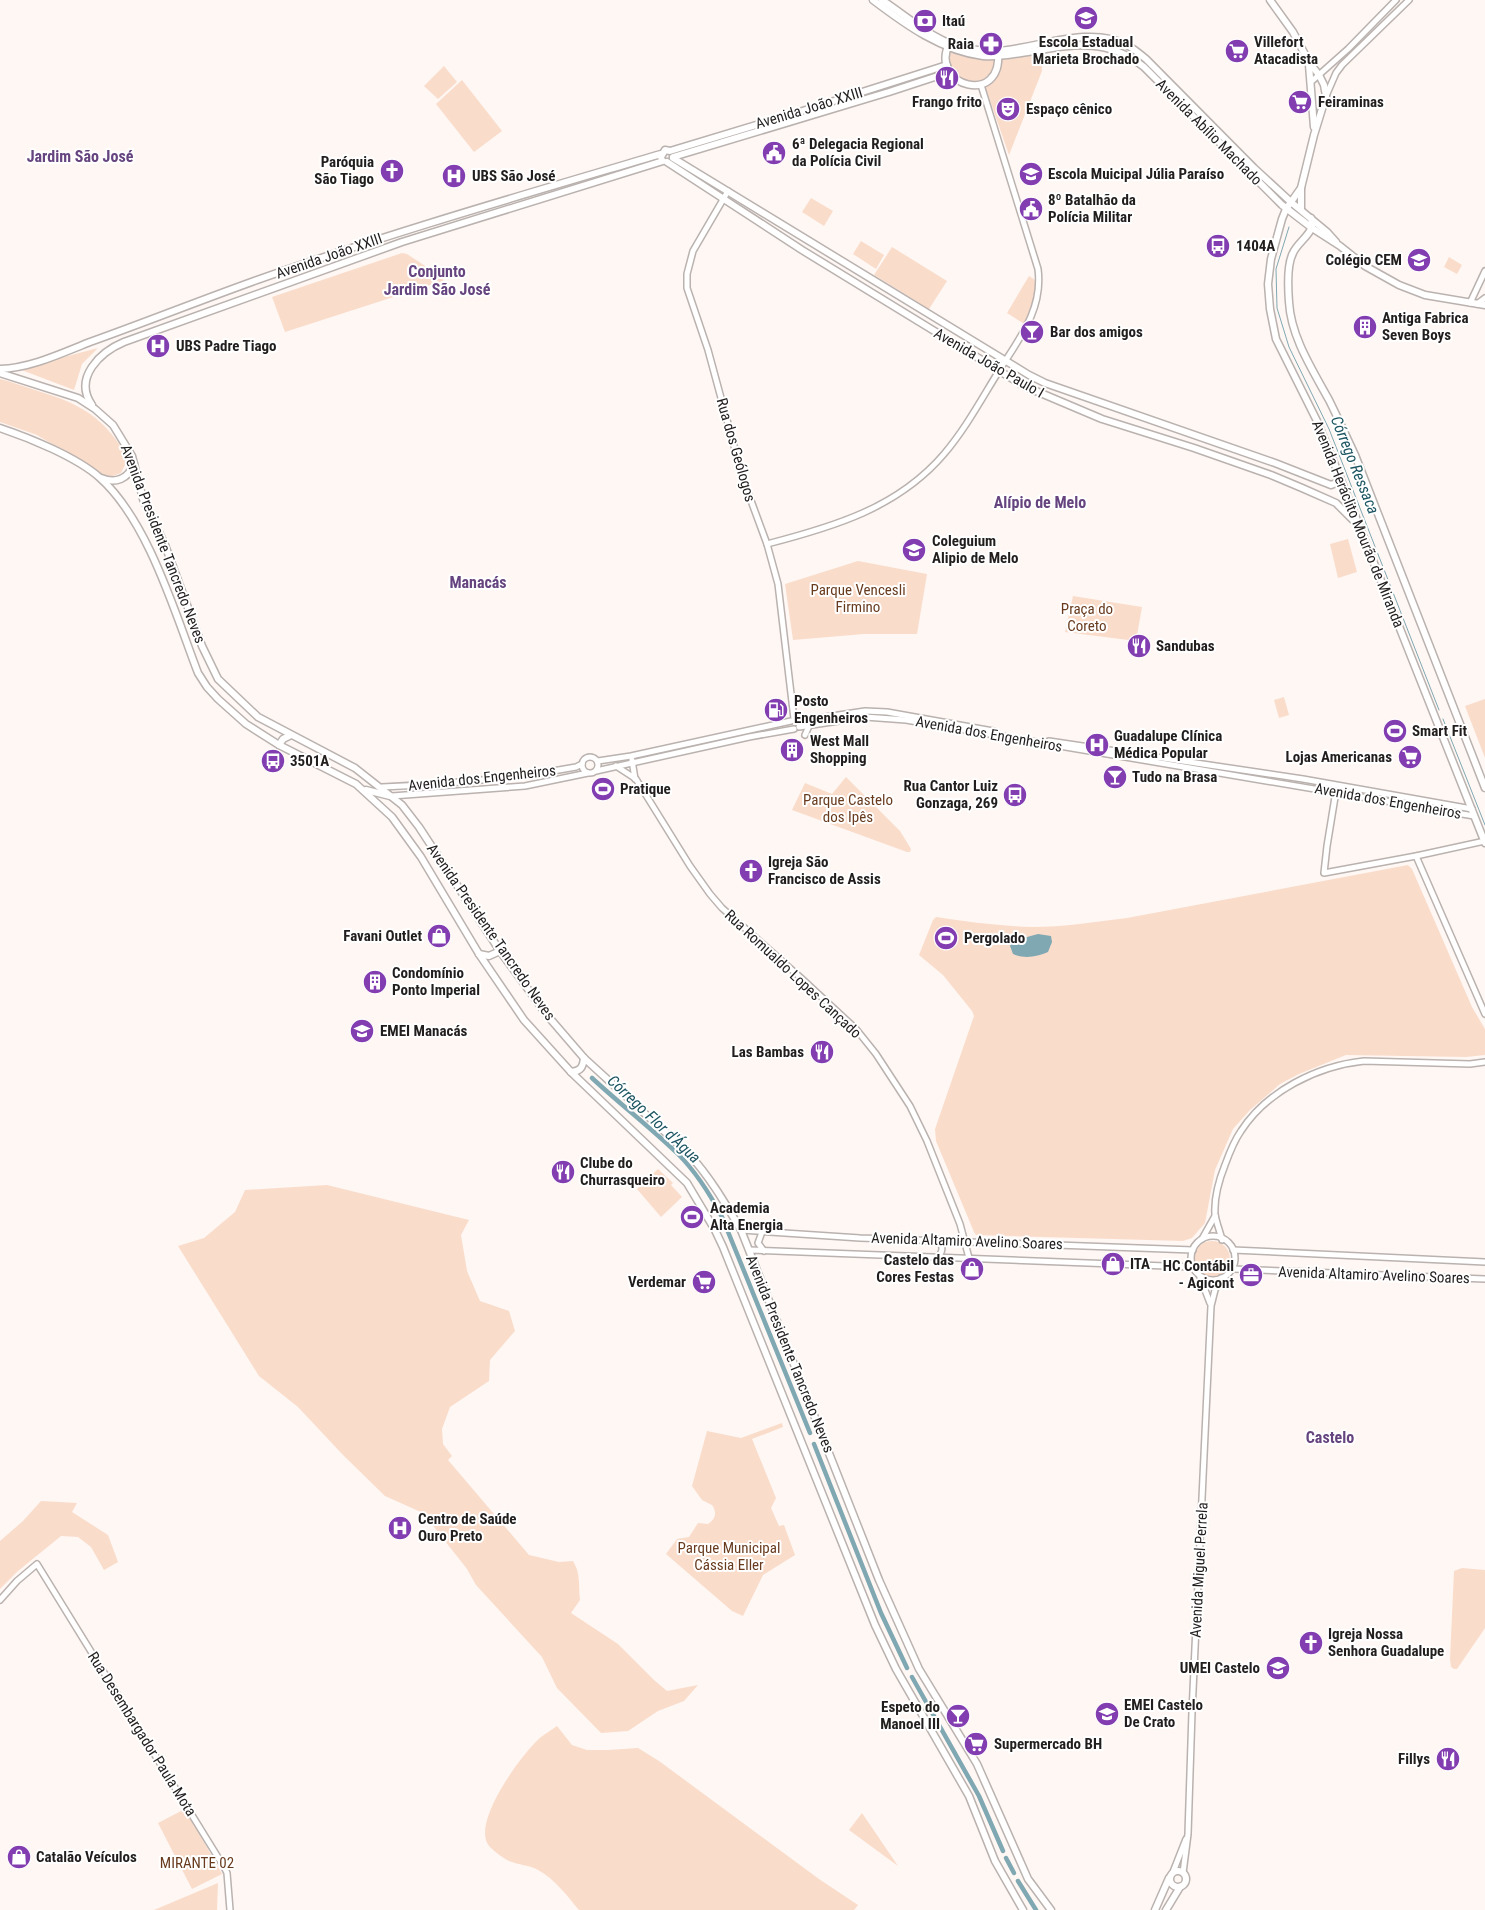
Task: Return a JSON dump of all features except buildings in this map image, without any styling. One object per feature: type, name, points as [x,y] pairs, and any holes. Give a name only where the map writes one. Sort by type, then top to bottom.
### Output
[{"type":"main road","name":"Avenida Abílio Machado","points":[[873,0],[907,24],[949,45],[998,54],[1079,44],[1098,45],[1124,53],[1144,68],[1284,207],[1365,266],[1399,285],[1425,295],[1485,306]]},
{"type":"main road","name":"Avenida Abílio Machado","points":[[882,0],[949,45]]},
{"type":"main road","points":[[1270,0],[1293,32],[1309,62],[1319,75],[1324,85],[1326,96],[1314,134],[1301,188],[1301,209]]},
{"type":"main road","name":"Avenida Abílio Machado","points":[[998,54],[1079,38],[1110,40],[1126,45],[1146,59],[1245,159],[1292,203],[1327,232],[1340,246]]},
{"type":"main road","points":[[949,45],[948,68],[954,78],[966,85],[981,85],[995,74],[998,54]]},
{"type":"main road","points":[[1309,62],[1312,81],[1314,134]]},
{"type":"main road","name":"Avenida João XXIII","points":[[664,159],[665,150],[672,155],[794,114],[948,68]]},
{"type":"main road","points":[[1313,99],[1318,103],[1325,104]]},
{"type":"main road","points":[[664,159],[672,155]]},
{"type":"main road","name":"Avenida João Paulo I","points":[[672,155],[728,191],[1045,382],[1331,485],[1336,483],[1340,477]]},
{"type":"main road","name":"Avenida João XXIII","points":[[0,368],[14,368],[39,361],[335,253],[464,212],[664,159]]},
{"type":"main road","name":"Avenida João XXIII","points":[[95,409],[85,392],[85,383],[100,357],[110,349],[145,334],[402,242],[664,159]]},
{"type":"main road","name":"Avenida João Paulo I","points":[[664,159],[723,200],[1024,386],[1102,419],[1194,448],[1302,488],[1336,503],[1361,528]]},
{"type":"main road","points":[[1282,194],[1294,193],[1301,188]]},
{"type":"main road","name":"Avenida Heráclito Mourão de Miranda","points":[[1301,188],[1292,203],[1284,207],[1271,259],[1268,284],[1270,309],[1276,338],[1317,421],[1485,842]]},
{"type":"main road","points":[[1311,218],[1312,228]]},
{"type":"main road","name":"Avenida Heráclito Mourão de Miranda","points":[[1312,228],[1292,254],[1288,279],[1291,315],[1298,342],[1334,409],[1355,455],[1485,788]]},
{"type":"main road","points":[[145,334],[143,329],[146,323]]},
{"type":"main road","name":"Avenida Presidente Tancredo Neves","points":[[0,373],[71,396],[95,409],[113,425],[128,448],[143,499],[164,545],[202,646],[218,679],[258,717],[355,768],[402,805],[419,827],[500,951],[547,1015],[584,1058],[703,1170],[741,1230],[879,1580],[919,1669],[977,1764],[1028,1879],[1051,1910]]},
{"type":"main road","name":"Avenida Presidente Tancredo Neves","points":[[0,428],[62,454],[98,476],[111,489],[129,513],[141,534],[157,567],[198,673],[207,687],[232,713],[262,736],[356,784],[378,803],[402,829],[444,893],[479,954],[524,1020],[571,1072],[687,1183],[715,1230],[875,1625],[896,1669],[969,1796],[995,1861],[1023,1910]]},
{"type":"main road","points":[[98,476],[111,481],[119,480],[128,474],[134,464]]},
{"type":"main road","points":[[1302,488],[1306,475]]},
{"type":"main road","points":[[278,745],[283,739],[291,735]]},
{"type":"main road","points":[[356,784],[372,792],[392,796]]},
{"type":"main road","points":[[479,954],[489,956],[500,951]]},
{"type":"main road","points":[[571,1072],[578,1071],[581,1068],[584,1058]]},
{"type":"main road","points":[[581,1081],[582,1072],[593,1066]]},
{"type":"main road","points":[[1157,1909],[1169,1878],[1173,1872],[1179,1870],[1184,1873],[1186,1882],[1180,1887],[1166,1910]]},
{"type":"main road","points":[[1169,1878],[1172,1885],[1180,1887]]},
{"type":"street","points":[[1312,81],[1348,49],[1396,0]]},
{"type":"street","points":[[1326,96],[1336,73],[1407,1]]},
{"type":"street","points":[[767,544],[844,522],[883,503],[917,480],[943,455],[962,431],[981,403],[1036,306],[1040,289],[1036,259],[981,85]]},
{"type":"street","name":"Rua dos Geólogos","points":[[728,191],[693,251],[687,288],[708,350],[743,479],[767,544],[778,584],[795,723]]},
{"type":"street","points":[[1473,303],[1485,271]]},
{"type":"street","points":[[1473,303],[1485,298]]},
{"type":"street","name":"Avenida dos Engenheiros","points":[[598,761],[631,756],[763,726],[795,723],[865,711],[887,712],[1120,753],[1303,779],[1396,795],[1473,812]]},
{"type":"street","name":"Avenida dos Engenheiros","points":[[596,772],[765,733],[795,723],[808,726],[865,717],[906,720],[1373,798],[1473,812]]},
{"type":"street","points":[[763,726],[765,733]]},
{"type":"street","points":[[805,735],[808,726]]},
{"type":"street","name":"Rua Romualdo Lopes Cançado","points":[[631,756],[636,779],[710,894],[729,914],[802,978],[856,1029],[876,1054],[910,1106],[954,1208],[969,1258]]},
{"type":"street","points":[[590,757],[598,761],[596,772],[588,773],[582,768],[584,759],[590,757]]},
{"type":"street","name":"Avenida dos Engenheiros","points":[[382,788],[454,784],[524,777],[576,767],[582,764]]},
{"type":"street","name":"Rua Romualdo Lopes Cançado","points":[[616,766],[636,779]]},
{"type":"street","name":"Avenida dos Engenheiros","points":[[392,796],[525,786],[588,773]]},
{"type":"street","points":[[1336,791],[1324,873],[1485,842]]},
{"type":"street","points":[[1373,798],[1392,799],[1396,795]]},
{"type":"street","points":[[1416,856],[1485,1014]]},
{"type":"street","points":[[1222,1240],[1215,1216],[1218,1185],[1229,1153],[1249,1120],[1283,1090],[1305,1078],[1335,1066],[1364,1061],[1470,1064],[1485,1062]]},
{"type":"street","points":[[1202,1239],[1215,1236],[1233,1250],[1233,1269],[1228,1274],[1211,1280],[1200,1277],[1192,1267],[1193,1250],[1202,1239],[1215,1216]]},
{"type":"street","name":"Avenida Altamiro Avelino Soares","points":[[741,1230],[860,1238],[937,1239],[1193,1250]]},
{"type":"street","points":[[762,1232],[758,1243],[764,1251]]},
{"type":"street","points":[[937,1239],[942,1246],[942,1251],[938,1257]]},
{"type":"street","name":"Avenida Altamiro Avelino Soares","points":[[749,1250],[1192,1267]]},
{"type":"street","name":"Avenida Altamiro Avelino Soares","points":[[1233,1250],[1485,1262]]},
{"type":"street","name":"Avenida Altamiro Avelino Soares","points":[[1233,1269],[1485,1279]]},
{"type":"street","name":"Avenida Miguel Perrela","points":[[1200,1277],[1207,1291],[1211,1306]]},
{"type":"street","name":"Avenida Miguel Perrela","points":[[1184,1873],[1188,1834],[1211,1306],[1214,1290],[1221,1278]]},
{"type":"street","name":"Rua Desembargador Paula Mota","points":[[0,1600],[37,1564],[224,1867],[227,1873],[230,1910]]},
{"type":"street","name":"Avenida Miguel Perrela","points":[[1173,1872],[1188,1834]]},
{"type":"green space","points":[[1041,50],[1042,71],[1009,155],[985,86],[1000,73],[1003,56]]},
{"type":"green space","points":[[950,51],[970,57],[995,60],[995,65],[984,80],[972,83],[966,82],[961,80],[952,71]]},
{"type":"green space","points":[[444,66],[457,82],[438,99],[424,86]]},
{"type":"green space","points":[[462,80],[502,131],[474,152],[436,104]]},
{"type":"green space","points":[[811,198],[833,211],[824,226],[802,212]]},
{"type":"green space","points":[[861,241],[884,255],[876,269],[853,254]]},
{"type":"green space","points":[[892,247],[947,281],[929,309],[874,275]]},
{"type":"green space","points":[[402,253],[407,254],[442,277],[443,281],[285,332],[272,297]]},
{"type":"green space","points":[[1449,257],[1462,265],[1457,274],[1444,267]]},
{"type":"green space","points":[[1029,276],[1038,282],[1036,299],[1026,325],[1007,313]]},
{"type":"green space","points":[[98,348],[82,364],[74,390],[19,369]]},
{"type":"green space","points":[[0,379],[67,401],[91,414],[111,433],[128,459],[121,473],[110,477],[96,471],[37,435],[0,422]]},
{"type":"green space","points":[[1348,539],[1357,572],[1338,578],[1330,544]]},
{"type":"green space","name":"Parque Vencesli Firmino","points":[[858,561],[927,574],[917,634],[864,634],[793,640],[785,584]]},
{"type":"green space","name":"Praça do Coreto","points":[[1073,596],[1142,607],[1136,641],[1065,632]]},
{"type":"green space","points":[[1284,697],[1289,715],[1279,718],[1274,700]]},
{"type":"green space","points":[[1485,699],[1485,758],[1465,706]]},
{"type":"green space","name":"Parque Castelo dos Ipês","points":[[846,777],[900,831],[911,849],[910,852],[792,810],[805,783],[832,794]]},
{"type":"green space","points":[[1408,865],[1412,869],[1472,1007],[1485,1029],[1485,1055],[1466,1057],[1346,1055],[1299,1074],[1280,1084],[1250,1110],[1233,1129],[1215,1170],[1205,1223],[1192,1238],[1183,1241],[976,1235],[936,1141],[935,1129],[974,1016],[943,975],[919,955],[933,920],[936,917],[984,924],[1020,926],[1044,927],[1080,924],[1127,918]]},
{"type":"green space","points":[[658,1169],[673,1183],[671,1185],[682,1197],[661,1217],[637,1189]]},
{"type":"green space","points":[[327,1185],[469,1220],[461,1235],[467,1271],[480,1301],[509,1311],[515,1331],[490,1360],[489,1381],[450,1407],[442,1429],[443,1444],[452,1456],[448,1460],[529,1555],[559,1562],[573,1561],[578,1575],[580,1600],[571,1613],[618,1644],[667,1691],[698,1685],[684,1701],[658,1711],[628,1731],[601,1733],[557,1688],[542,1657],[476,1585],[467,1569],[423,1513],[385,1496],[298,1407],[259,1376],[178,1246],[204,1238],[235,1212],[245,1190]]},
{"type":"green space","points":[[1212,1241],[1219,1242],[1225,1246],[1229,1252],[1229,1266],[1225,1272],[1219,1276],[1212,1277],[1205,1276],[1199,1272],[1195,1266],[1194,1259],[1195,1252],[1199,1246],[1205,1242]]},
{"type":"green space","name":"Parque Municipal Cássia Eller","points":[[782,1423],[783,1427],[752,1439],[776,1498],[771,1508],[779,1526],[784,1525],[795,1555],[763,1575],[743,1616],[732,1611],[666,1554],[677,1539],[689,1537],[698,1523],[708,1524],[714,1518],[715,1510],[712,1505],[702,1500],[692,1486],[707,1431],[741,1438]]},
{"type":"green space","points":[[41,1501],[77,1503],[72,1512],[108,1535],[118,1562],[104,1570],[91,1547],[78,1537],[61,1536],[18,1571],[0,1589],[0,1541],[23,1521]]},
{"type":"green space","points":[[1462,1568],[1485,1570],[1485,1628],[1457,1669],[1454,1669],[1451,1667],[1450,1659],[1454,1571]]},
{"type":"green space","points":[[557,1726],[572,1745],[587,1750],[638,1748],[659,1761],[819,1879],[858,1905],[854,1910],[579,1910],[550,1878],[535,1868],[504,1858],[491,1848],[486,1838],[486,1824],[500,1790],[533,1745]]},
{"type":"green space","name":"MIRANTE 02","points":[[185,1809],[222,1874],[192,1889],[158,1823]]},
{"type":"green space","points":[[862,1813],[898,1866],[849,1830]]},
{"type":"green space","points":[[218,1883],[217,1910],[154,1910]]},
{"type":"water","points":[[1038,934],[1051,936],[1052,942],[1048,952],[1030,957],[1013,954],[1010,946],[1012,941]]},
{"type":"waterway","name":"Córrego Ressaca","points":[[1289,227],[1276,269],[1277,308],[1289,347],[1329,429],[1439,710]]},
{"type":"waterway","name":"Córrego Ressaca","points":[[1443,719],[1485,825]]},
{"type":"waterway","name":"Córrego Flor d'Água","points":[[592,1078],[678,1154],[691,1168],[708,1192],[722,1217],[810,1433]]},
{"type":"waterway","points":[[814,1444],[881,1613],[907,1668]]},
{"type":"waterway","points":[[912,1677],[979,1796],[1003,1851]]},
{"type":"waterway","points":[[1006,1858],[1014,1873]]},
{"type":"waterway","points":[[1018,1881],[1036,1910]]},
{"type":"place","name":"Escola Estadual Marieta Brochado","points":[[1086,18]]},
{"type":"place","name":"Itaú","points":[[925,21]]},
{"type":"place","name":"Raia","points":[[991,44]]},
{"type":"place","name":"Villefort Atacadista","points":[[1237,51]]},
{"type":"place","name":"Frango frito","points":[[947,78]]},
{"type":"place","name":"Feiraminas","points":[[1300,102]]},
{"type":"place","name":"Espaço cênico","points":[[1008,109]]},
{"type":"place","name":"6ª Delegacia Regional da Polícia Civil","points":[[774,153]]},
{"type":"place","name":"Paróquia São Tiago","points":[[392,171]]},
{"type":"place","name":"Escola Muicipal Júlia Paraíso","points":[[1031,174]]},
{"type":"place","name":"UBS São José","points":[[454,176]]},
{"type":"place","name":"8º Batalhão da Polícia Militar","points":[[1031,209]]},
{"type":"place","name":"1404A","points":[[1218,246]]},
{"type":"place","name":"Colégio CEM","points":[[1419,260]]},
{"type":"place","name":"Antiga Fabrica Seven Boys","points":[[1365,327]]},
{"type":"place","name":"Bar dos amigos","points":[[1032,332]]},
{"type":"place","name":"UBS Padre Tiago","points":[[158,346]]},
{"type":"place","name":"Coleguium Alipio de Melo","points":[[914,550]]},
{"type":"place","name":"Sandubas","points":[[1139,646]]},
{"type":"place","name":"Posto Engenheiros","points":[[776,710]]},
{"type":"place","name":"Smart Fit","points":[[1395,731]]},
{"type":"place","name":"Guadalupe Clínica Médica Popular","points":[[1097,745]]},
{"type":"place","name":"West Mall Shopping","points":[[792,750]]},
{"type":"place","name":"Lojas Americanas","points":[[1410,757]]},
{"type":"place","name":"3501A","points":[[273,761]]},
{"type":"place","name":"Tudo na Brasa","points":[[1115,777]]},
{"type":"place","name":"Pratique","points":[[603,789]]},
{"type":"place","name":"Rua Cantor Luiz Gonzaga, 269","points":[[1015,795]]},
{"type":"place","name":"Igreja São Francisco de Assis","points":[[751,871]]},
{"type":"place","name":"Favani Outlet","points":[[439,936]]},
{"type":"place","name":"Pergolado","points":[[946,938]]},
{"type":"place","name":"Condomínio Ponto Imperial","points":[[375,982]]},
{"type":"place","name":"EMEI Manacás","points":[[362,1031]]},
{"type":"place","name":"Las Bambas","points":[[822,1052]]},
{"type":"place","name":"Clube do Churrasqueiro","points":[[563,1172]]},
{"type":"place","name":"Academia Alta Energia","points":[[692,1217]]},
{"type":"place","name":"ITA","points":[[1113,1264]]},
{"type":"place","name":"Castelo das Cores Festas","points":[[972,1269]]},
{"type":"place","name":"HC Contábil - Agicont","points":[[1251,1275]]},
{"type":"place","name":"Verdemar","points":[[704,1282]]},
{"type":"place","name":"Centro de Saúde Ouro Preto","points":[[400,1528]]},
{"type":"place","name":"Igreja Nossa Senhora Guadalupe","points":[[1311,1643]]},
{"type":"place","name":"UMEI Castelo","points":[[1278,1668]]},
{"type":"place","name":"EMEI Castelo De Crato","points":[[1107,1714]]},
{"type":"place","name":"Espeto do Manoel III","points":[[958,1716]]},
{"type":"place","name":"Supermercado BH","points":[[976,1744]]},
{"type":"place","name":"Fillys","points":[[1448,1759]]},
{"type":"place","name":"Catalão Veículos","points":[[19,1857]]},
{"type":"district","name":"Jardim São José","points":[[80,156]]},
{"type":"district","name":"Conjunto Jardim São José","points":[[437,280]]},
{"type":"district","name":"Alípio de Melo","points":[[1040,502]]},
{"type":"district","name":"Manacás","points":[[478,582]]},
{"type":"district","name":"Castelo","points":[[1330,1437]]}]
